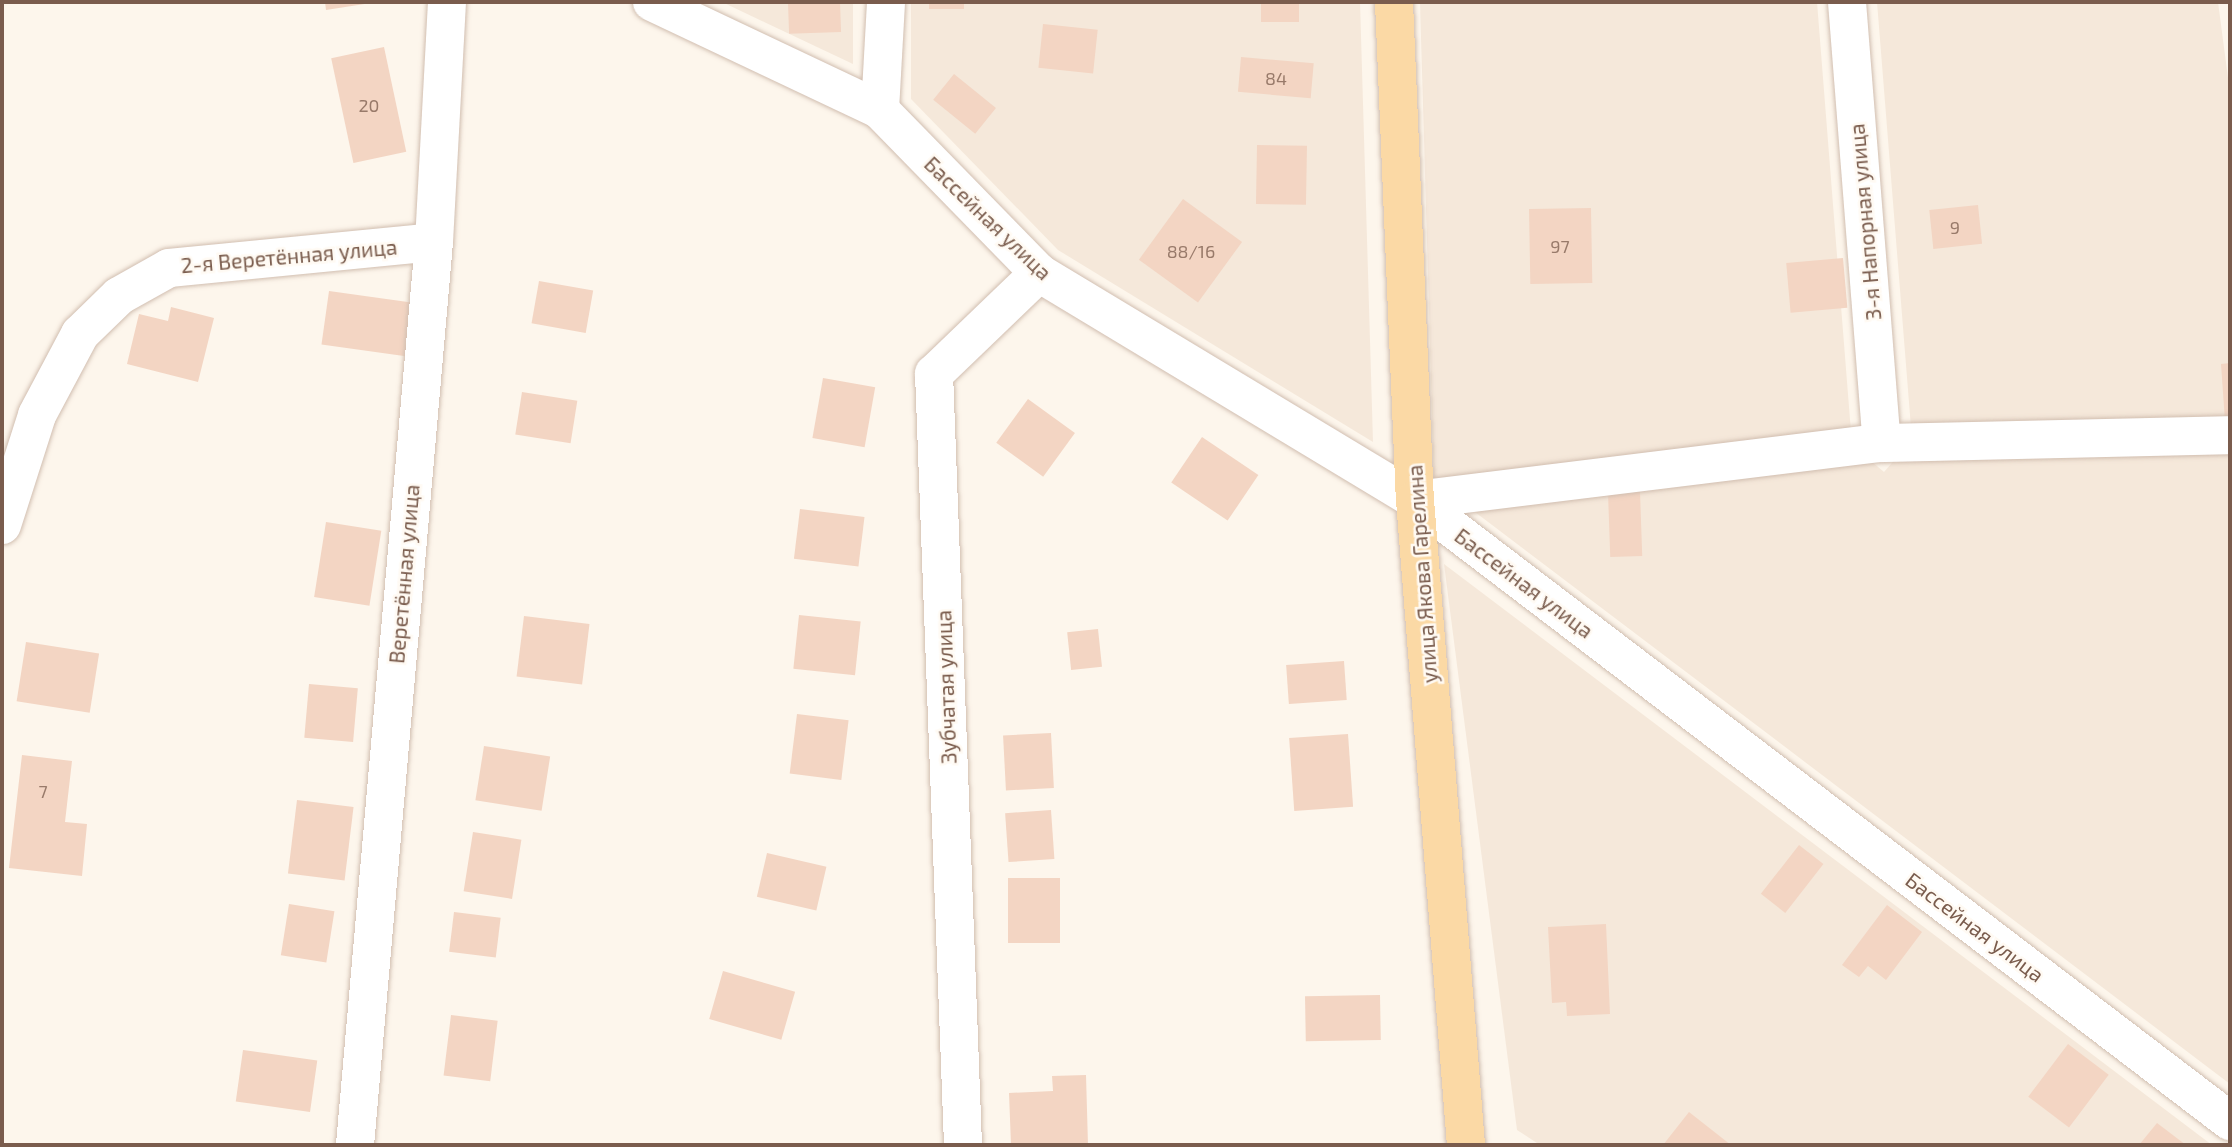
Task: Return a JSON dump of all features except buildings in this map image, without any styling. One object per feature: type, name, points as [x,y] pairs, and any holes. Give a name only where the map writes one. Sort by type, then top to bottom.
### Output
[{"type":"main road","name":"улица Якова Гарелина","points":[[1394,2],[1415,500],[1470,1143]]},
{"type":"street","name":"Веретённая улица","points":[[355,1145],[435,242],[447,2]]},
{"type":"street","name":"Бассейная улица","points":[[653,2],[880,110],[1039,273],[1415,500],[2230,1121]]},
{"type":"street","points":[[880,110],[886,2]]},
{"type":"street","name":"3-я Напорная улица","points":[[1847,2],[1882,443]]},
{"type":"street","name":"2-я Веретённая улица","points":[[2,525],[37,415],[80,334],[119,296],[169,268],[435,242]]},
{"type":"street","name":"Зубчатая улица","points":[[963,1145],[934,374],[1039,273]]},
{"type":"street","points":[[1415,500],[1882,443],[2230,435]]},
{"type":"shaded area","points":[[722,2],[853,2],[853,64]]},
{"type":"shaded area","points":[[911,2],[1360,2],[1373,442],[1058,250],[911,99]]},
{"type":"shaded area","points":[[1420,2],[1817,2],[1852,445],[1884,472],[1912,440],[1877,2],[2218,2],[2230,93],[2230,1084],[1434,481]]},
{"type":"shaded area","points":[[1444,564],[2212,1145],[1540,1145],[1517,1130]]}]
